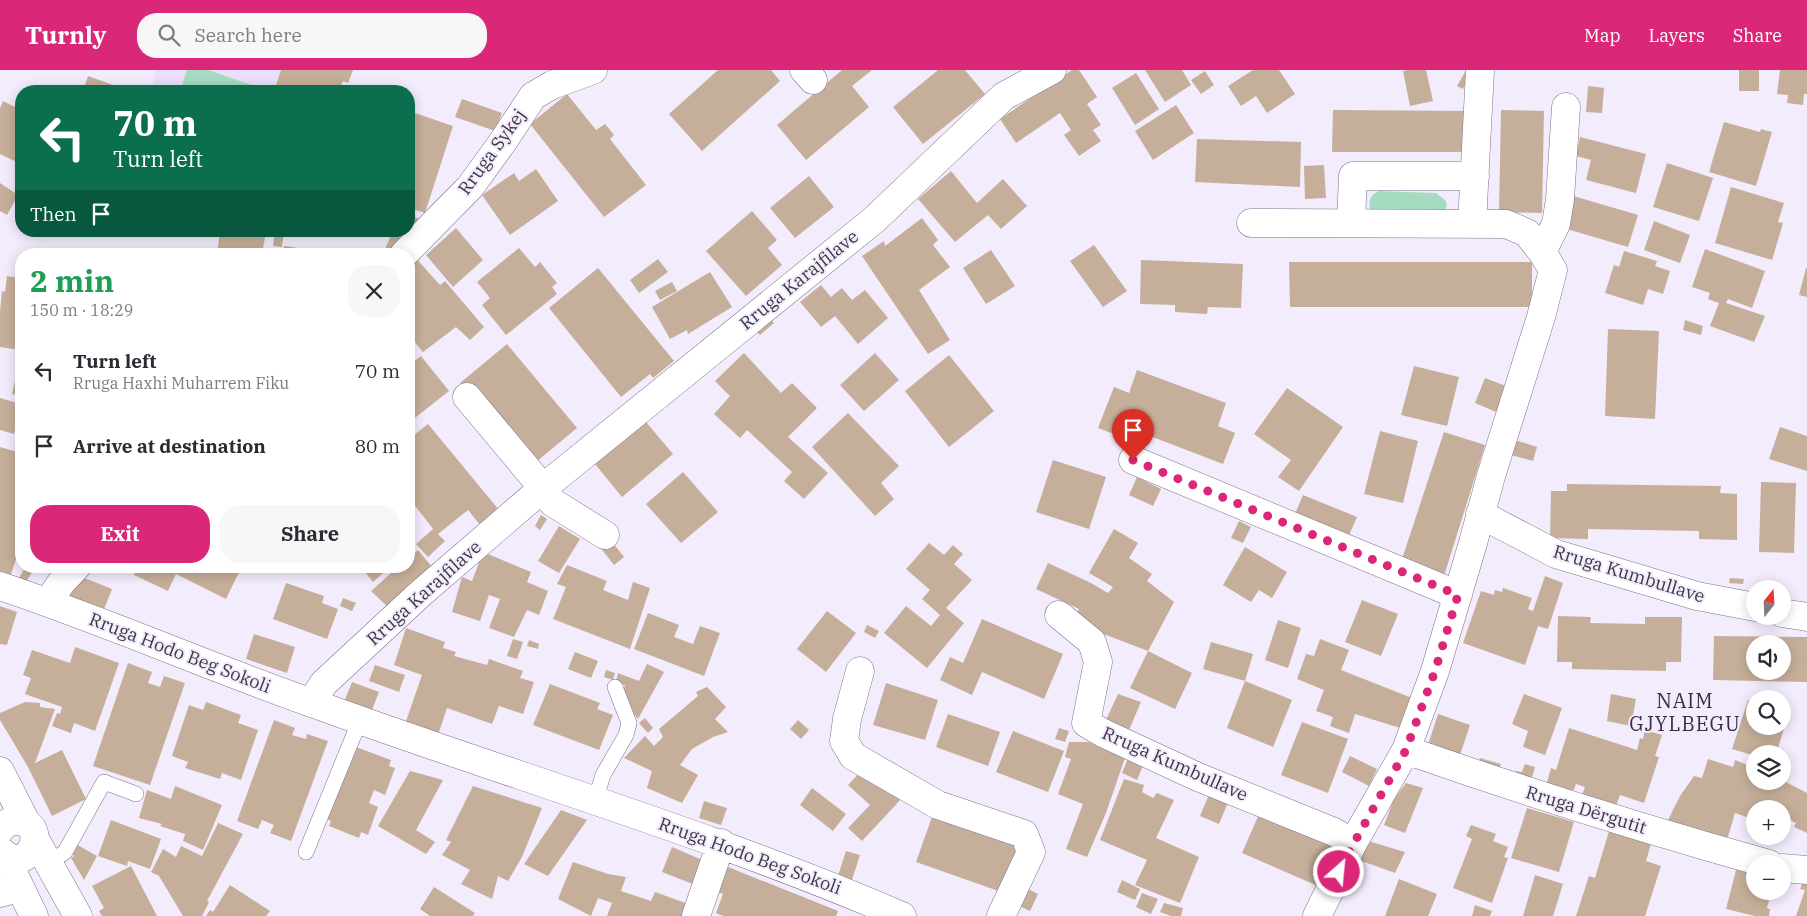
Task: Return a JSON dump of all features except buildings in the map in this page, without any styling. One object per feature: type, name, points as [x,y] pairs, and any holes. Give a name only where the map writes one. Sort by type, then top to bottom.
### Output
[{"type":"street","name":"Rruga Sykej","points":[[410,248],[470,187],[502,143],[532,96],[593,70]]},
{"type":"street","name":"Rruga Karajfilave","points":[[311,703],[324,684],[420,594],[543,488],[875,219],[1004,96],[1052,70]]},
{"type":"street","points":[[1472,224],[1480,70]]},
{"type":"street","points":[[1542,252],[1556,224],[1560,198],[1566,107]]},
{"type":"street","points":[[1351,223],[1353,176],[1475,176]]},
{"type":"street","points":[[1250,223],[1506,224],[1527,233],[1553,270],[1541,317],[1480,514],[1435,671],[1406,750],[1354,843],[1317,916]]},
{"type":"street","points":[[467,396],[543,488],[552,502],[605,534]]},
{"type":"street","points":[[1133,460],[1458,595]]},
{"type":"street","name":"Rruga Kumbullave","points":[[1480,514],[1556,554],[1696,596],[1746,606]]},
{"type":"street","points":[[48,602],[69,573]]},
{"type":"street","name":"Rruga Hodo Beg Sokoli","points":[[0,586],[48,602],[311,703],[721,843],[902,916]]},
{"type":"street","points":[[1791,614],[1807,617]]},
{"type":"street","name":"Rruga Kumbullave","points":[[1059,615],[1092,642],[1098,662],[1086,723],[1103,733],[1198,777],[1334,832],[1354,843]]},
{"type":"street","points":[[860,671],[847,718],[844,741],[853,756],[938,806],[1024,834],[1031,852],[1001,916]]},
{"type":"street","name":"Rruga Dërgutit","points":[[1406,750],[1490,779],[1746,858]]},
{"type":"street","points":[[0,771],[78,916]]},
{"type":"street","points":[[2,845],[13,859],[22,858],[29,854],[34,847],[31,831]]},
{"type":"street","points":[[696,916],[721,843]]},
{"type":"street","points":[[2,845],[9,891],[34,916]]},
{"type":"street","points":[[1791,869],[1807,870]]},
{"type":"lane","points":[[595,801],[603,775],[626,735],[629,723],[615,688]]},
{"type":"lane","points":[[306,852],[360,720]]},
{"type":"lane","points":[[50,862],[64,852],[104,782],[136,794]]},
{"type":"shaded area","points":[[156,70],[353,70],[348,83],[343,81],[341,85],[152,85]]},
{"type":"green space","points":[[187,70],[208,70],[251,85],[182,85]]},
{"type":"green space","points":[[1379,191],[1436,193],[1447,204],[1445,211],[1372,213],[1370,200]]},
{"type":"district","name":"NAIM GJYLBEGU","points":[[1685,712]]},
{"type":"route","points":[[1133,460],[1458,595],[1435,671],[1406,750],[1339,872]]}]
